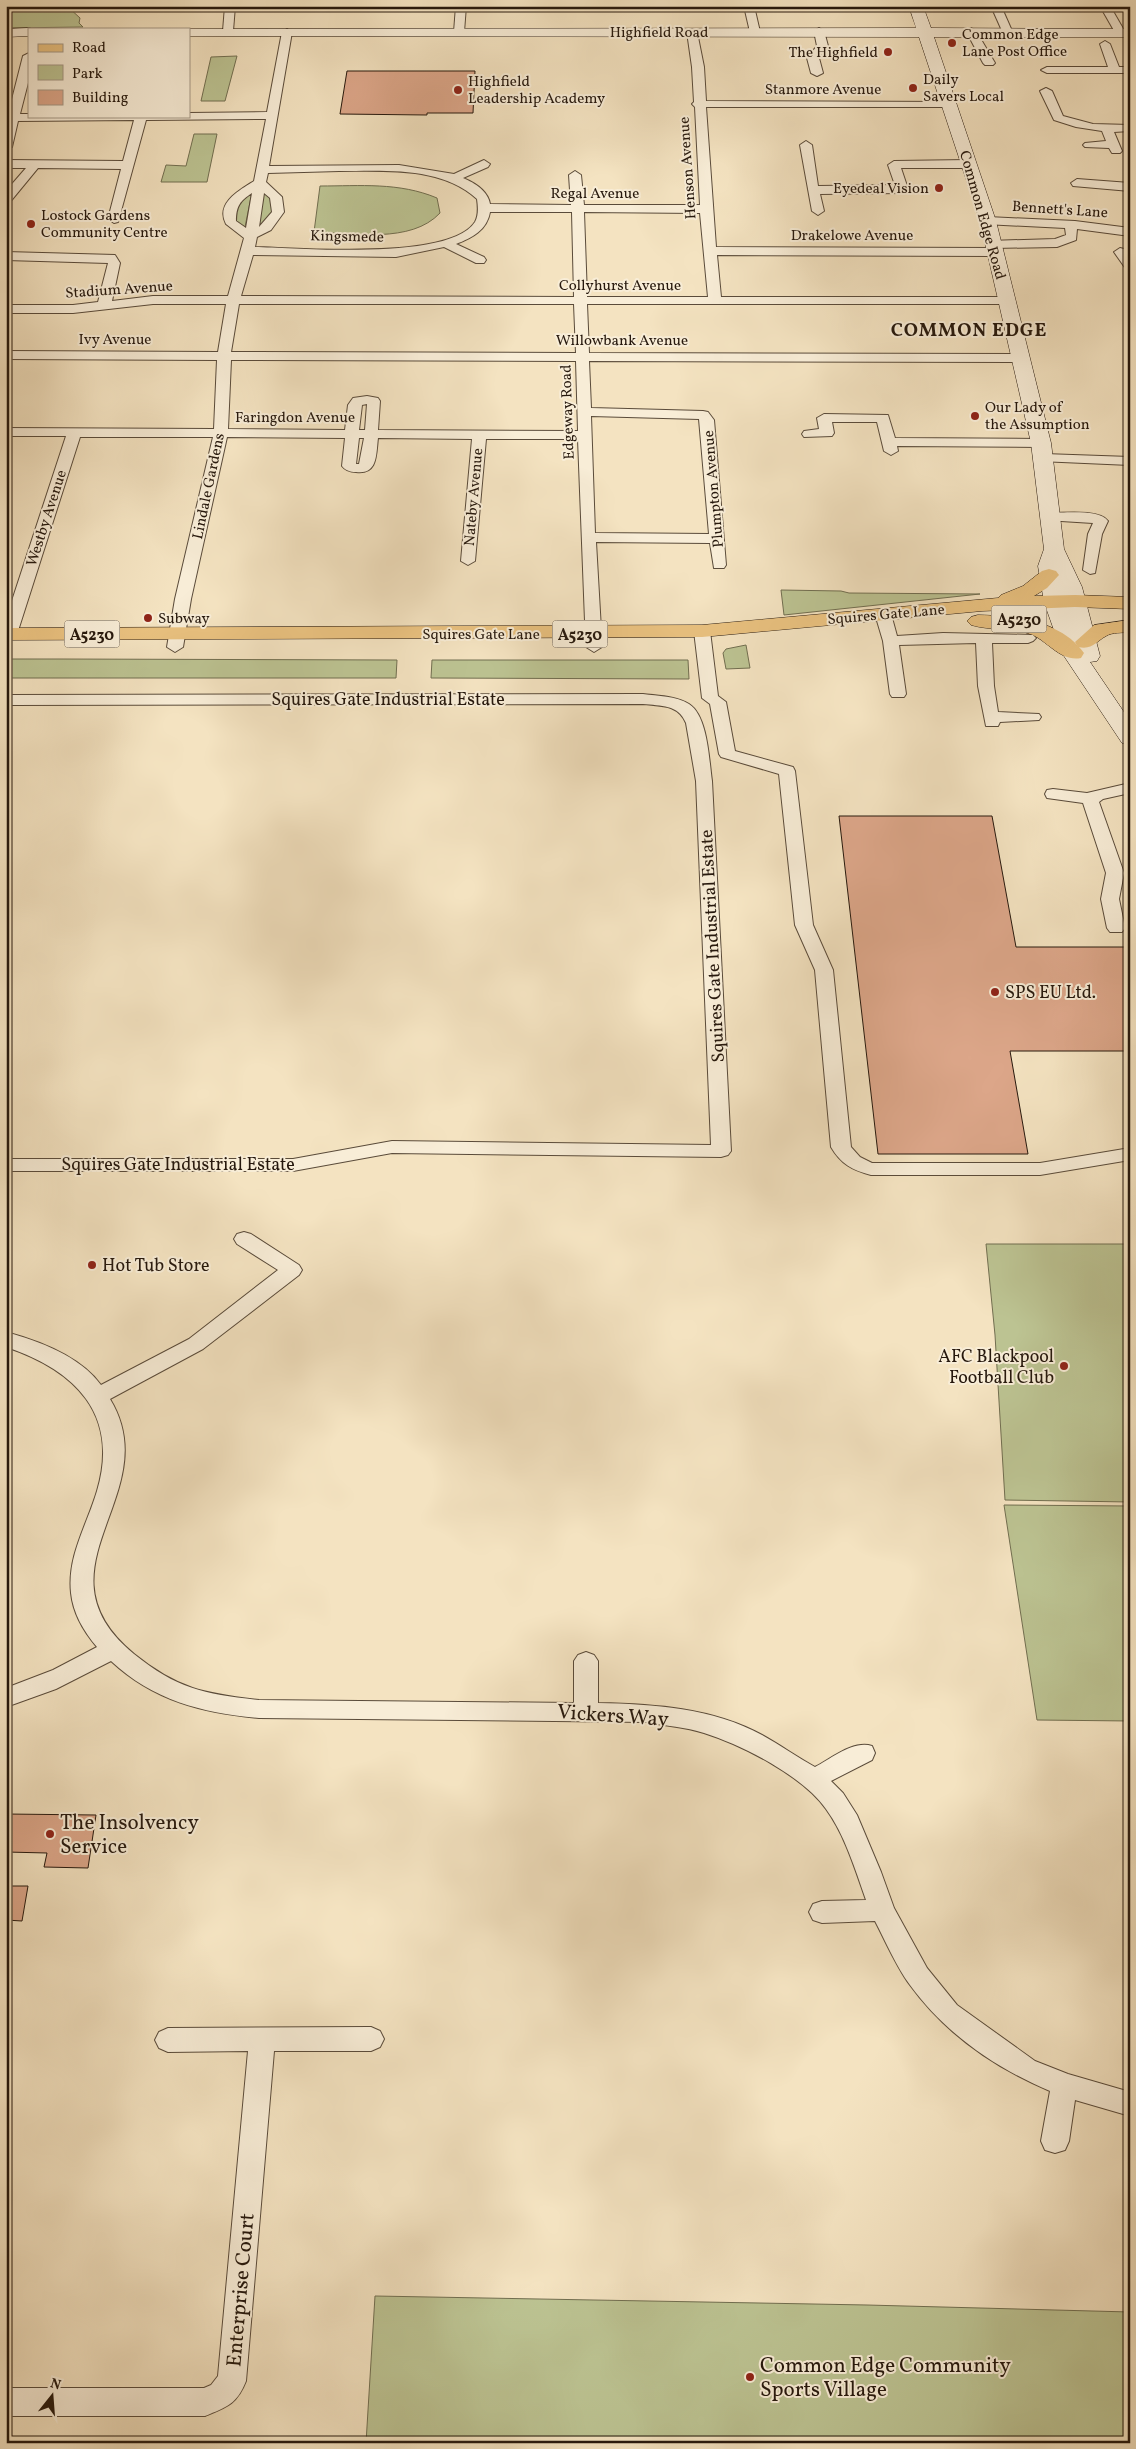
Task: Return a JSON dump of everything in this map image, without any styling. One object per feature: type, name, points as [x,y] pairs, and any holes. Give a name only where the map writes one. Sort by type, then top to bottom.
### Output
[{"type":"main road","name":"Common Edge Road","points":[[916,6],[988,221],[1042,451],[1054,549],[1064,566],[1068,609],[1079,648],[1096,688],[1130,738]]},
{"type":"main road","points":[[6,32],[28,32]]},
{"type":"main road","name":"Highfield Road","points":[[190,32],[1125,32]]},
{"type":"main road","name":"Common Edge Road","points":[[1054,549],[1048,566],[1048,575],[1068,609]]},
{"type":"main road","points":[[981,621],[1038,587],[1048,575]]},
{"type":"main road","name":"A5230","points":[[1068,609],[1130,603]]},
{"type":"main road","name":"Squires Gate Lane","points":[[7,638],[176,641],[702,638],[981,621],[1068,609]]},
{"type":"main road","name":"A5230","points":[[1068,609],[1130,616]]},
{"type":"main road","points":[[981,621],[1006,622],[1031,628],[1079,648],[1101,629],[1130,626]]},
{"type":"street","points":[[228,31],[230,6]]},
{"type":"street","points":[[459,32],[461,6]]},
{"type":"street","points":[[749,6],[755,32]]},
{"type":"street","points":[[996,6],[1007,31]]},
{"type":"street","points":[[1105,6],[1125,32]]},
{"type":"street","points":[[971,31],[989,63]]},
{"type":"street","name":"Lindale Gardens","points":[[176,641],[221,434],[224,356],[234,301],[248,251],[288,32]]},
{"type":"street","name":"Henson Avenue","points":[[692,32],[698,67],[698,104],[702,127],[706,208],[715,302]]},
{"type":"street","points":[[817,73],[813,58],[823,46],[819,32]]},
{"type":"street","points":[[1093,50],[1106,47],[1115,70]]},
{"type":"street","points":[[6,147],[10,118],[28,59]]},
{"type":"street","points":[[1130,70],[1046,67],[1049,89],[1058,118],[1090,128],[1130,128]]},
{"type":"street","name":"Stanmore Avenue","points":[[698,104],[949,104]]},
{"type":"street","points":[[190,116],[274,115]]},
{"type":"street","points":[[10,118],[28,118]]},
{"type":"street","points":[[114,218],[141,118]]},
{"type":"street","points":[[1089,145],[1115,148],[1107,129]]},
{"type":"street","points":[[806,145],[818,211]]},
{"type":"street","points":[[6,164],[128,165]]},
{"type":"street","points":[[6,199],[31,170],[33,164]]},
{"type":"street","points":[[453,179],[484,164]]},
{"type":"street","points":[[813,190],[902,189],[894,165],[969,164]]},
{"type":"street","points":[[263,170],[394,168],[417,170],[453,179],[468,185],[483,198],[484,208]]},
{"type":"street","name":"Edgeway Road","points":[[575,176],[578,210],[588,537],[594,640]]},
{"type":"street","points":[[260,183],[276,196],[278,212],[267,227],[250,236],[230,221],[230,209],[236,198],[260,183]]},
{"type":"street","points":[[1084,186],[1130,187]]},
{"type":"street","name":"Regal Avenue","points":[[484,208],[578,210],[706,208]]},
{"type":"street","name":"Kingsmede","points":[[248,251],[396,253],[445,243],[459,238],[479,225],[484,208]]},
{"type":"street","name":"Bennett's Lane","points":[[988,221],[1075,225],[1130,232]]},
{"type":"street","name":"Drakelowe Avenue","points":[[710,252],[994,248],[1057,243],[1072,237],[1070,229]]},
{"type":"street","points":[[445,243],[480,260]]},
{"type":"street","points":[[1120,252],[1130,266]]},
{"type":"street","points":[[6,256],[112,258],[114,262],[104,306]]},
{"type":"street","name":"Stadium Avenue","points":[[6,309],[74,309],[153,300],[234,301]]},
{"type":"street","name":"Collyhurst Avenue","points":[[234,301],[1006,301]]},
{"type":"street","name":"Ivy Avenue","points":[[6,355],[224,356]]},
{"type":"street","name":"Willowbank Avenue","points":[[224,356],[1020,358]]},
{"type":"street","points":[[368,400],[373,401],[371,433],[368,464],[359,468],[349,466],[356,403],[368,400]]},
{"type":"street","name":"Plumpton Avenue","points":[[584,412],[703,415],[707,420],[719,565]]},
{"type":"street","points":[[808,434],[827,433],[823,414],[884,418],[890,447],[1042,451],[1130,461]]},
{"type":"street","name":"Westby Avenue","points":[[7,638],[74,431]]},
{"type":"street","name":"Faringdon Avenue","points":[[6,432],[584,435]]},
{"type":"street","name":"Nateby Avenue","points":[[468,561],[479,434]]},
{"type":"street","points":[[1050,517],[1095,518],[1101,521],[1095,534],[1090,570]]},
{"type":"street","points":[[588,537],[716,538]]},
{"type":"street","points":[[981,621],[986,686],[992,720],[1033,717]]},
{"type":"street","name":"Squires Gate Lane","points":[[981,621],[1028,638]]},
{"type":"street","points":[[887,628],[898,694]]},
{"type":"street","points":[[702,638],[710,698],[718,702],[727,754],[787,771],[804,925],[824,970],[842,1147],[846,1157],[859,1166],[871,1169],[989,1170],[1068,1166],[1130,1154]]},
{"type":"street","name":"Squires Gate Industrial Estate","points":[[6,700],[643,699],[673,702],[688,711],[694,726],[704,782],[722,1151],[392,1147],[293,1165],[6,1165]]},
{"type":"street","points":[[1053,794],[1092,799],[1130,788]]},
{"type":"street","points":[[1092,799],[1122,875],[1110,899],[1116,928]]},
{"type":"street","points":[[98,1396],[196,1344],[292,1270],[244,1239]]},
{"type":"street","name":"Vickers Way","points":[[6,1339],[56,1358],[80,1374],[98,1396],[110,1423],[112,1450],[111,1480],[83,1568],[82,1590],[85,1608],[95,1627],[113,1649],[144,1673],[174,1692],[213,1704],[259,1709],[647,1713],[704,1724],[752,1741],[814,1779],[834,1800],[848,1822],[869,1872],[882,1910],[918,1976],[948,2013],[983,2040],[1026,2069],[1064,2085],[1130,2104]]},
{"type":"street","points":[[6,1698],[42,1686],[76,1671],[113,1649]]},
{"type":"street","points":[[586,1660],[586,1711]]},
{"type":"street","points":[[814,1779],[864,1752]]},
{"type":"street","points":[[822,1912],[882,1910]]},
{"type":"street","name":"Enterprise Court","points":[[6,2402],[205,2402],[221,2395],[232,2381],[262,2039]]},
{"type":"street","points":[[168,2040],[371,2039]]},
{"type":"street","points":[[1055,2141],[1064,2085]]},
{"type":"green space","points":[[6,6],[169,6],[68,7],[80,18],[79,23],[83,27],[6,28]]},
{"type":"green space","points":[[237,56],[225,101],[201,101],[211,57]]},
{"type":"green space","points":[[194,134],[217,134],[207,182],[161,182],[166,165],[186,166]]},
{"type":"green space","points":[[320,186],[379,186],[408,189],[437,198],[440,213],[428,223],[398,233],[363,235],[314,232]]},
{"type":"green space","points":[[253,187],[244,232],[229,216]]},
{"type":"green space","points":[[265,187],[278,207],[257,232]]},
{"type":"green space","points":[[781,590],[841,591],[849,593],[980,594],[784,615]]},
{"type":"green space","points":[[746,645],[750,668],[726,669],[723,653],[726,649]]},
{"type":"green space","points":[[6,659],[397,660],[396,678],[6,678]]},
{"type":"green space","points":[[432,660],[688,660],[689,679],[431,678]]},
{"type":"green space","name":"AFC Blackpool Football Club","points":[[986,1244],[1130,1244],[1130,1502],[1005,1500],[995,1335]]},
{"type":"green space","points":[[1004,1505],[1130,1506],[1130,1721],[1037,1720]]},
{"type":"green space","name":"Common Edge Community Sports Village","points":[[375,2296],[1130,2312],[1130,2443],[366,2443]]},
{"type":"building","name":"Highfield Leadership Academy","points":[[347,71],[475,71],[473,113],[427,113],[427,115],[340,114]]},
{"type":"building","name":"SPS EU Ltd.","points":[[839,816],[992,816],[1016,947],[1130,947],[1130,1051],[1010,1051],[1028,1154],[878,1154]]},
{"type":"building","name":"The Insolvency Service","points":[[6,1814],[96,1815],[88,1868],[44,1867],[47,1853],[6,1852]]},
{"type":"building","name":"The Insolvency Service","points":[[6,1886],[28,1886],[22,1921],[6,1920]]},
{"type":"place","name":"Common Edge Lane Post Office","points":[[952,43]]},
{"type":"place","name":"The Highfield","points":[[888,52]]},
{"type":"place","name":"Daily Savers Local","points":[[913,88]]},
{"type":"place","name":"Highfield Leadership Academy","points":[[458,90]]},
{"type":"place","name":"Eyedeal Vision","points":[[939,188]]},
{"type":"place","name":"Lostock Gardens Community Centre","points":[[31,224]]},
{"type":"place","name":"Our Lady of the Assumption","points":[[975,416]]},
{"type":"place","name":"Subway","points":[[148,618]]},
{"type":"place","name":"SPS EU Ltd.","points":[[995,992]]},
{"type":"place","name":"Hot Tub Store","points":[[92,1265]]},
{"type":"place","name":"AFC Blackpool Football Club","points":[[1064,1366]]},
{"type":"place","name":"The Insolvency Service","points":[[50,1834]]},
{"type":"place","name":"Common Edge Community Sports Village","points":[[750,2377]]},
{"type":"district","name":"COMMON EDGE","points":[[969,329]]}]
